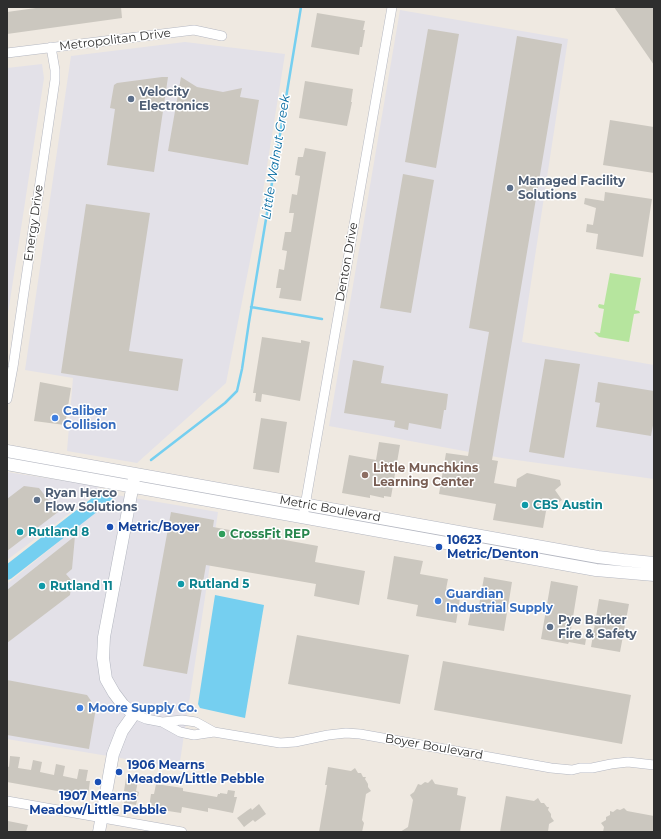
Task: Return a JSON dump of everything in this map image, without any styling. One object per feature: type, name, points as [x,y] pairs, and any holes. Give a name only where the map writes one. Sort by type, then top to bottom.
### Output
[{"type":"main road","name":"Metric Boulevard","points":[[7,451],[598,557],[654,563]]},
{"type":"main road","name":"Metric Boulevard","points":[[7,464],[594,570],[654,575]]},
{"type":"main road","name":"Boyer Boulevard","points":[[134,474],[104,637],[102,658],[106,679],[123,705],[134,714]]},
{"type":"main road","points":[[99,832],[113,754],[122,731],[134,714]]},
{"type":"street","name":"Denton Drive","points":[[303,517],[392,7]]},
{"type":"street","name":"Metropolitan Drive","points":[[7,53],[194,30],[222,36]]},
{"type":"street","name":"Energy Drive","points":[[7,399],[14,363],[55,80],[55,70],[51,47]]},
{"type":"street","name":"Boyer Boulevard","points":[[134,714],[146,719],[162,722],[182,720],[196,722],[214,732],[280,743],[295,742],[346,733],[360,734],[551,768],[592,768],[628,762],[654,765]]},
{"type":"street","points":[[7,801],[182,832]]},
{"type":"shaded area","points":[[400,10],[568,39],[522,342],[654,365],[654,479],[502,458],[329,426]]},
{"type":"shaded area","points":[[185,42],[285,54],[260,210],[226,383],[137,463],[67,451],[73,378],[25,370],[71,56]]},
{"type":"shaded area","points":[[42,64],[44,78],[7,320],[7,68]]},
{"type":"shaded area","points":[[7,472],[92,485],[102,489],[7,560]]},
{"type":"shaded area","points":[[116,495],[218,512],[179,768],[7,739],[7,584]]},
{"type":"green space","points":[[610,273],[641,278],[635,310],[639,311],[640,313],[634,314],[629,342],[599,337],[594,332],[600,333],[604,309],[599,308],[598,306],[599,304],[604,305]]},
{"type":"water","points":[[215,595],[264,605],[245,718],[200,708],[198,704]]},
{"type":"building","points":[[43,7],[121,7],[122,18],[7,34],[7,12]]},
{"type":"building","points":[[614,7],[654,7],[654,65]]},
{"type":"building","points":[[317,13],[365,21],[362,47],[360,47],[359,55],[311,47]]},
{"type":"building","points":[[428,29],[459,34],[436,168],[405,162]]},
{"type":"building","points":[[517,36],[562,44],[492,460],[498,461],[494,483],[516,487],[517,479],[527,473],[560,480],[561,485],[555,490],[562,500],[546,511],[543,528],[493,520],[496,504],[439,494],[446,453],[468,456],[489,332],[469,328]]},
{"type":"building","points":[[168,77],[154,172],[107,165],[115,109],[110,108],[114,85],[117,83]]},
{"type":"building","points":[[181,77],[197,87],[223,92],[242,88],[240,97],[259,100],[248,165],[168,151]]},
{"type":"building","points":[[305,81],[353,89],[347,126],[299,118]]},
{"type":"building","points":[[610,120],[654,127],[654,173],[603,165]]},
{"type":"building","points":[[305,148],[326,152],[301,301],[279,298],[281,288],[276,288],[279,269],[284,270],[287,251],[282,250],[285,232],[291,232],[294,213],[289,213],[292,194],[297,195],[300,176],[295,175],[298,157],[303,157]]},
{"type":"building","points":[[403,174],[434,180],[411,313],[380,308]]},
{"type":"building","points":[[605,192],[652,199],[643,257],[596,249],[598,234],[586,232],[587,224],[593,225],[596,208],[584,204],[585,198],[604,201]]},
{"type":"building","points":[[86,204],[150,213],[129,351],[183,359],[178,391],[61,373]]},
{"type":"building","points":[[262,337],[301,343],[301,340],[310,342],[300,401],[262,394],[261,402],[255,401],[256,393],[253,393]]},
{"type":"building","points":[[545,359],[580,364],[564,458],[529,452]]},
{"type":"building","points":[[353,360],[384,366],[381,383],[448,394],[441,429],[409,423],[408,430],[394,427],[395,421],[344,413]]},
{"type":"building","points":[[40,382],[71,388],[65,425],[34,421]]},
{"type":"building","points":[[598,382],[654,391],[654,420],[651,436],[596,427],[600,403],[595,402]]},
{"type":"building","points":[[261,418],[287,422],[279,473],[253,469]]},
{"type":"building","points":[[379,442],[400,445],[391,497],[384,496],[384,498],[370,495],[370,498],[342,493],[349,455],[376,460]]},
{"type":"building","name":"Rutland 8","points":[[24,486],[39,488],[58,512],[7,551],[7,499]]},
{"type":"building","points":[[171,512],[214,520],[213,527],[318,546],[315,562],[365,571],[359,605],[314,596],[316,584],[206,565],[187,674],[143,666]]},
{"type":"building","name":"Rutland 11","points":[[75,536],[72,569],[66,574],[72,581],[70,595],[7,643],[7,590]]},
{"type":"building","points":[[394,556],[423,561],[420,574],[448,579],[446,589],[461,592],[456,623],[416,616],[418,605],[387,599]]},
{"type":"building","points":[[484,577],[512,582],[504,631],[468,625],[471,610],[478,611]]},
{"type":"building","points":[[551,581],[578,586],[570,636],[586,639],[585,645],[569,642],[568,644],[541,639]]},
{"type":"building","points":[[599,599],[629,604],[620,652],[591,647]]},
{"type":"building","points":[[297,635],[409,655],[400,704],[288,684]]},
{"type":"building","points":[[443,661],[631,695],[622,744],[434,710]]},
{"type":"building","points":[[7,680],[87,695],[96,708],[89,749],[7,735]]},
{"type":"building","points":[[10,756],[20,757],[18,768],[31,770],[33,760],[42,762],[40,772],[54,775],[56,764],[65,766],[63,776],[77,779],[79,769],[88,770],[86,781],[90,781],[88,795],[85,794],[85,796],[7,782],[7,766],[9,767]]},
{"type":"building","points":[[328,767],[351,771],[355,768],[358,773],[361,773],[363,777],[366,777],[365,779],[371,791],[366,794],[362,820],[364,823],[362,832],[319,832],[327,785],[325,785]]},
{"type":"building","points":[[126,778],[138,781],[136,791],[139,792],[136,805],[124,803]]},
{"type":"building","points":[[432,779],[435,784],[458,788],[457,795],[466,797],[460,832],[400,832],[408,827],[413,800],[410,795],[414,792],[418,784],[421,785],[425,782],[428,783]]},
{"type":"building","points":[[156,784],[183,788],[183,791],[217,797],[220,793],[227,794],[228,790],[235,791],[234,797],[237,797],[233,813],[208,808],[208,812],[182,807],[181,813],[149,808],[151,794],[154,794]]},
{"type":"building","points":[[506,796],[534,801],[538,798],[541,803],[544,803],[547,807],[549,807],[548,810],[554,821],[549,824],[548,832],[500,832]]},
{"type":"building","points":[[259,804],[266,814],[255,822],[253,820],[244,827],[237,818],[251,808],[252,810]]},
{"type":"building","points":[[624,808],[627,811],[654,816],[654,832],[603,832],[604,827],[601,823],[610,815],[610,811],[613,812],[617,809],[620,810]]},
{"type":"building","points":[[8,821],[28,825],[26,832],[7,832]]},
{"type":"waterway","name":"Little Walnut Creek","points":[[151,460],[225,403],[237,391],[242,369],[301,7]]},
{"type":"waterway","name":"Little Walnut Creek","points":[[251,307],[322,319]]},
{"type":"waterway","name":"Little Walnut Creek","points":[[7,573],[106,496]]},
{"type":"place","name":"Velocity Electronics","points":[[131,99]]},
{"type":"place","name":"Managed Facility Solutions","points":[[510,188]]},
{"type":"place","name":"Caliber Collision","points":[[55,418]]},
{"type":"place","name":"Little Munchkins Learning Center","points":[[365,475]]},
{"type":"place","name":"Ryan Herco Flow Solutions","points":[[37,500]]},
{"type":"place","name":"CBS Austin","points":[[525,505]]},
{"type":"place","name":"Metric/Boyer","points":[[110,527]]},
{"type":"place","name":"Rutland 8","points":[[20,532]]},
{"type":"place","name":"CrossFit REP","points":[[222,534]]},
{"type":"place","name":"10623 Metric/Denton","points":[[439,547]]},
{"type":"place","name":"Rutland 5","points":[[181,584]]},
{"type":"place","name":"Rutland 11","points":[[42,586]]},
{"type":"place","name":"Guardian Industrial Supply","points":[[438,601]]},
{"type":"place","name":"Pye Barker Fire & Safety","points":[[550,627]]},
{"type":"place","name":"Moore Supply Co.","points":[[80,708]]},
{"type":"place","name":"1906 Mearns Meadow/Little Pebble","points":[[119,772]]},
{"type":"place","name":"1907 Mearns Meadow/Little Pebble","points":[[98,782]]}]
